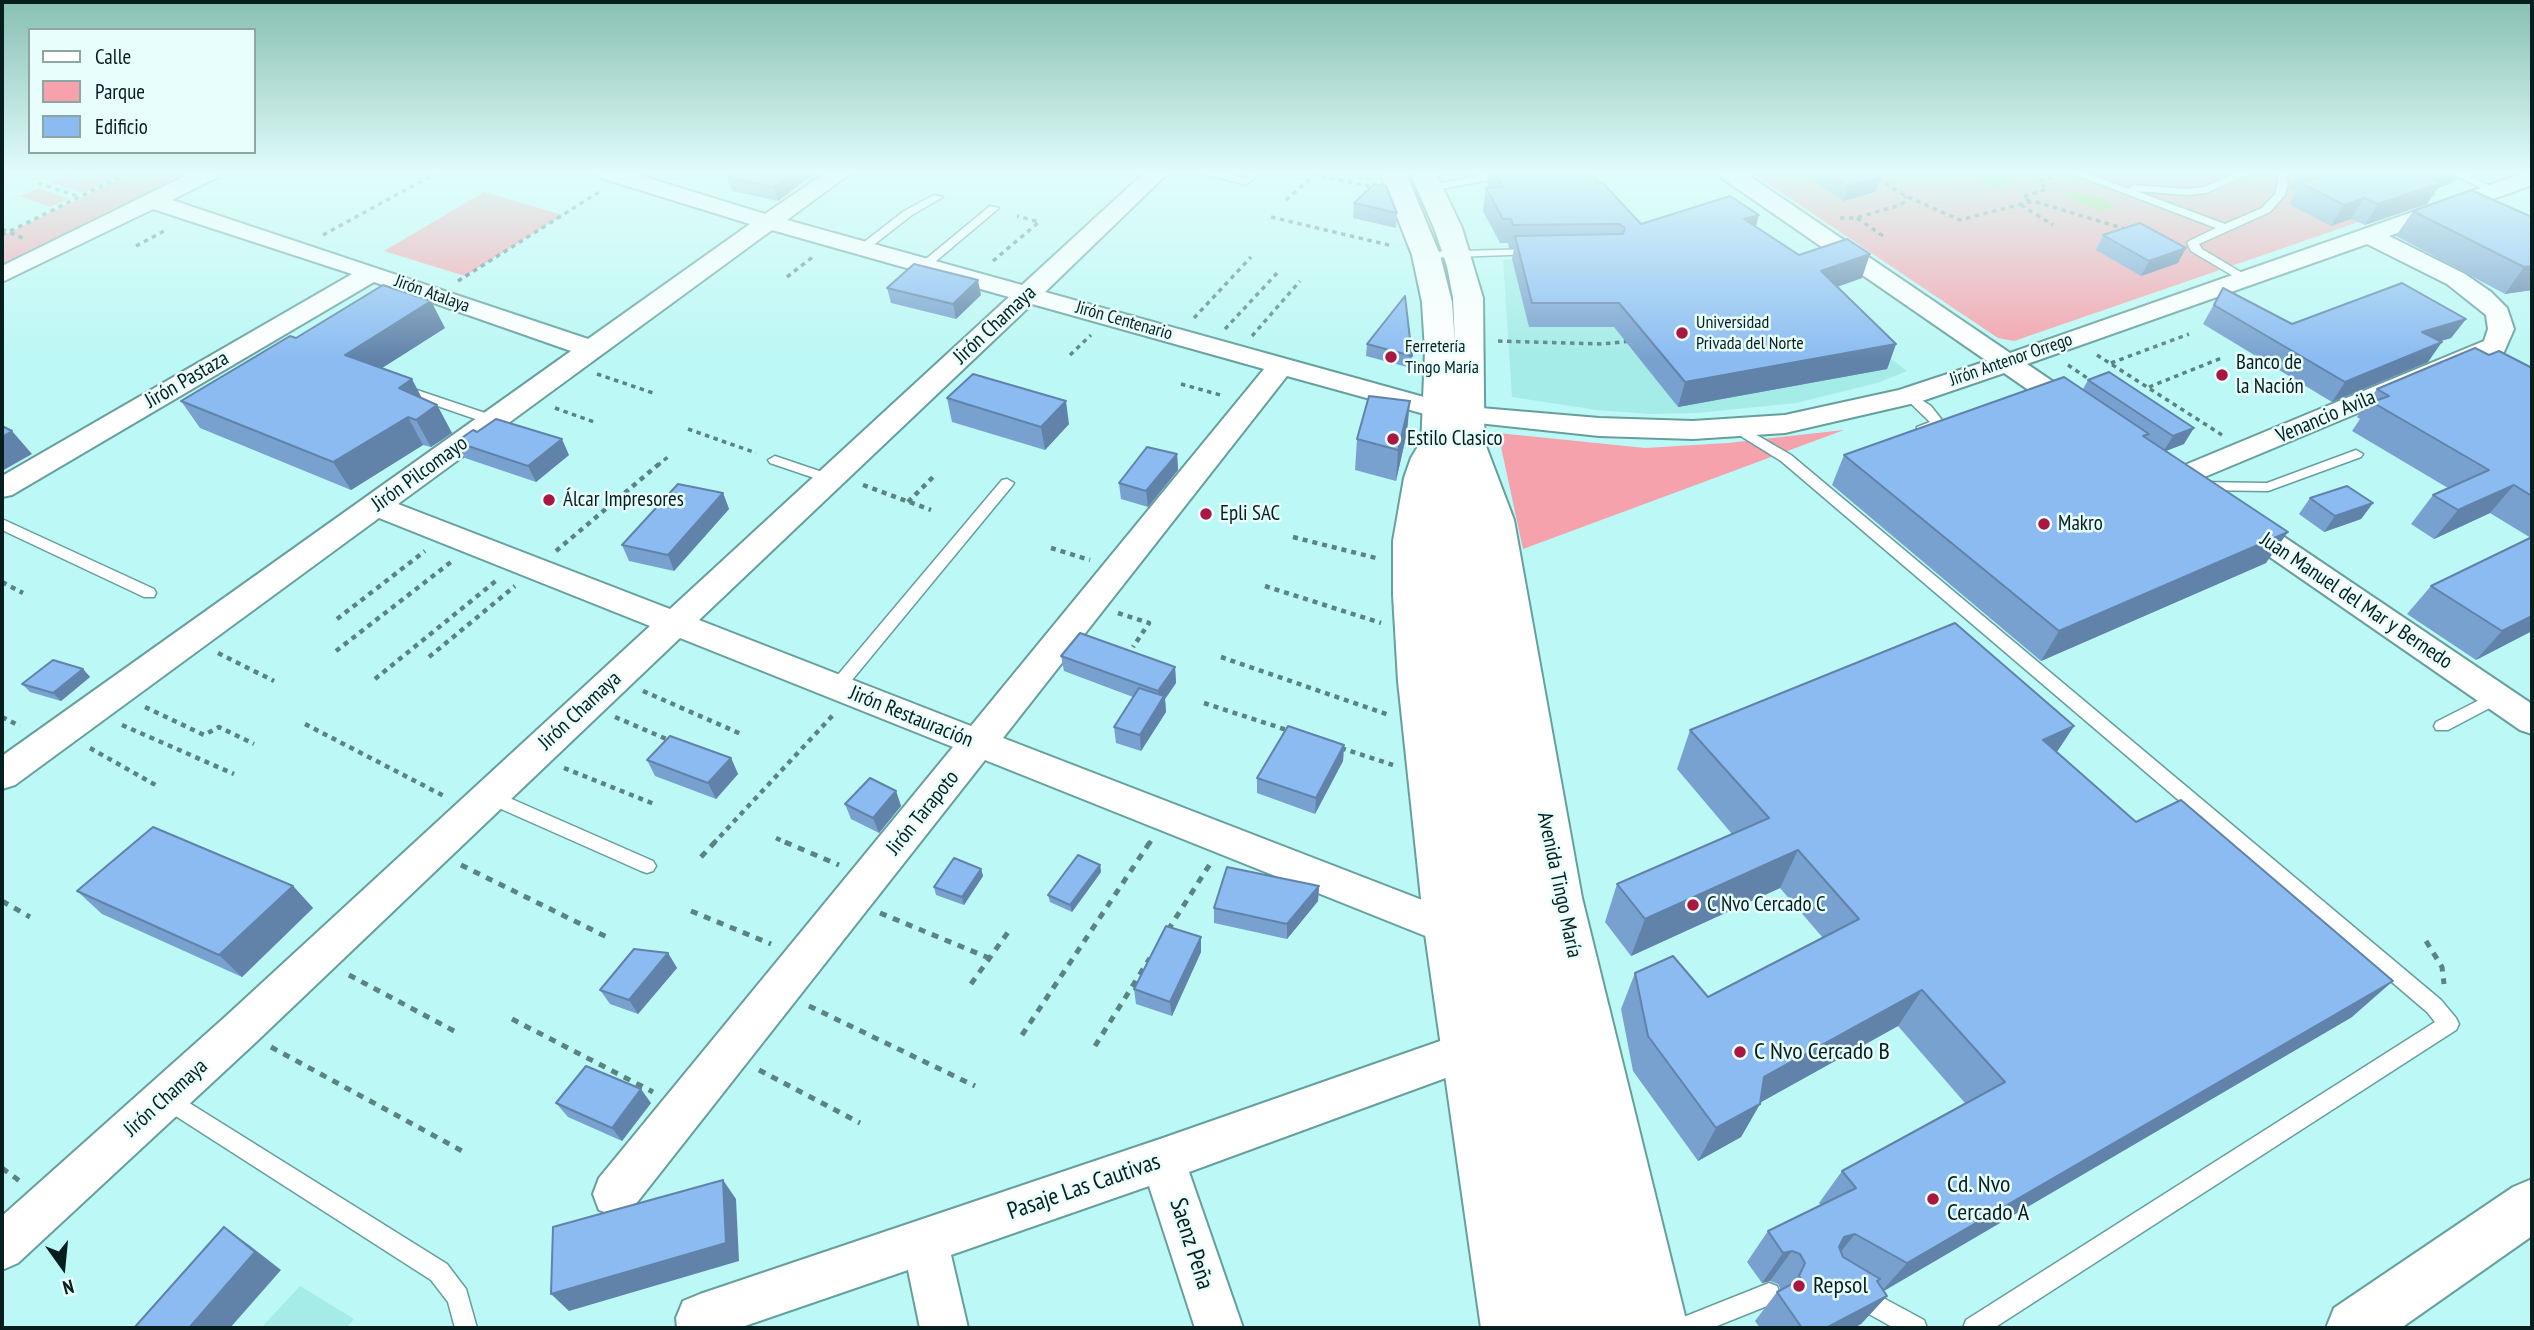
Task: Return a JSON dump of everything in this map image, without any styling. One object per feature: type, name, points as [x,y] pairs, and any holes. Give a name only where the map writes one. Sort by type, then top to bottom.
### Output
[{"type":"main road","name":"Avenida Tingo María","points":[[1423,235],[1437,302],[1440,351],[1454,426],[1497,749],[1613,1328]]},
{"type":"main road","name":"Avenida Tingo María","points":[[1446,235],[1457,252],[1468,309],[1454,426],[1436,496],[1438,545],[1458,740],[1495,966],[1564,1328]]},
{"type":"main road","name":"Avenida Tingo María","points":[[1454,426],[1428,457],[1417,498],[1410,567],[1414,634],[1426,776],[1509,1328]]},
{"type":"main road","name":"Avenida Tingo María","points":[[1454,426],[1497,520],[1560,898],[1660,1328]]},
{"type":"main road","points":[[2354,1328],[2532,1205]]},
{"type":"street","points":[[2,275],[83,235]]},
{"type":"street","name":"Jirón Atalaya","points":[[258,235],[372,272],[580,357]]},
{"type":"street","name":"Jirón Pilcomayo","points":[[2,775],[750,235]]},
{"type":"street","name":"Jirón Centenario","points":[[816,235],[1282,365],[1454,426]]},
{"type":"street","name":"Jirón Chamaya","points":[[2,1247],[240,1030],[1091,235]]},
{"type":"street","points":[[1820,235],[2098,425]]},
{"type":"street","name":"Jirón Antenor Orrego","points":[[1454,426],[1693,430],[1785,424],[1909,396],[2367,235]]},
{"type":"street","name":"Venancio Avila","points":[[2174,476],[2246,450],[2495,346],[2501,328],[2498,313],[2482,297],[2456,279],[2367,235]]},
{"type":"street","name":"Jirón Pastaza","points":[[2,488],[372,272]]},
{"type":"street","name":"Jirón Tarapoto","points":[[615,1195],[1282,365]]},
{"type":"street","name":"Juan Manuel del Mar y Bernedo","points":[[2174,476],[2532,721]]},
{"type":"street","name":"Jirón Restauración","points":[[376,506],[1447,927]]},
{"type":"street","name":"Pasaje Las Cautivas","points":[[701,1323],[925,1241],[1163,1160],[1466,1051]]},
{"type":"street","name":"Saenz Peña","points":[[1163,1160],[1219,1328]]},
{"type":"street","points":[[925,1241],[944,1328]]},
{"type":"lane","points":[[863,248],[880,235]]},
{"type":"lane","points":[[925,265],[961,235]]},
{"type":"lane","points":[[2209,235],[2195,241],[2193,248],[2245,279]]},
{"type":"lane","points":[[1426,254],[1546,253]]},
{"type":"lane","points":[[387,384],[492,420]]},
{"type":"lane","points":[[1905,437],[1943,422],[1909,396]]},
{"type":"lane","points":[[1736,427],[1797,467],[2434,1006],[2449,1024],[1974,1328]]},
{"type":"lane","points":[[2174,476],[2268,487],[2356,454]]},
{"type":"lane","points":[[775,460],[832,477]]},
{"type":"lane","points":[[845,691],[1007,483]]},
{"type":"lane","points":[[2,524],[149,593]]},
{"type":"lane","points":[[2442,726],[2497,697]]},
{"type":"lane","points":[[481,804],[647,866]]},
{"type":"lane","points":[[166,1098],[439,1272],[458,1297],[466,1328]]},
{"type":"lane","points":[[1840,1284],[1916,1328]]},
{"type":"lane","points":[[1684,1328],[1769,1294]]},
{"type":"path","points":[[16,235],[23,238]]},
{"type":"path","points":[[298,248],[322,235]]},
{"type":"path","points":[[435,296],[526,235]]},
{"type":"path","points":[[972,279],[1024,235]]},
{"type":"path","points":[[1347,235],[1426,254]]},
{"type":"path","points":[[1882,235],[1886,238]]},
{"type":"path","points":[[1177,336],[1251,257]]},
{"type":"path","points":[[1209,345],[1279,271]]},
{"type":"path","points":[[1238,353],[1300,281]]},
{"type":"path","points":[[2110,363],[2189,334]]},
{"type":"path","points":[[2073,339],[2246,450]]},
{"type":"path","points":[[1496,341],[1610,344],[1642,340]]},
{"type":"path","points":[[2045,349],[2101,386]]},
{"type":"path","points":[[580,357],[656,394]]},
{"type":"path","points":[[2149,387],[2224,357]]},
{"type":"path","points":[[1181,383],[1251,404]]},
{"type":"path","points":[[524,397],[594,422]]},
{"type":"path","points":[[688,429],[775,460]]},
{"type":"path","points":[[375,679],[669,456]]},
{"type":"path","points":[[908,502],[933,476]]},
{"type":"path","points":[[832,477],[931,510]]},
{"type":"path","points":[[1293,537],[1410,567]]},
{"type":"path","points":[[337,619],[460,540]]},
{"type":"path","points":[[336,651],[460,540]]},
{"type":"path","points":[[1051,548],[1119,569]]},
{"type":"path","points":[[429,657],[527,566]]},
{"type":"path","points":[[2,582],[23,593]]},
{"type":"path","points":[[1265,586],[1414,634]]},
{"type":"path","points":[[1090,604],[1149,623],[1133,647]]},
{"type":"path","points":[[191,639],[274,681]]},
{"type":"path","points":[[1221,657],[1421,726]]},
{"type":"path","points":[[615,678],[741,734]]},
{"type":"path","points":[[701,857],[845,691]]},
{"type":"path","points":[[116,693],[204,735],[219,727],[254,744]]},
{"type":"path","points":[[1204,703],[1296,733]]},
{"type":"path","points":[[587,705],[672,742]]},
{"type":"path","points":[[91,711],[234,774]]},
{"type":"path","points":[[305,724],[481,804]]},
{"type":"path","points":[[61,731],[159,787]]},
{"type":"path","points":[[1335,746],[1426,776]]},
{"type":"path","points":[[533,755],[654,804]]},
{"type":"path","points":[[1022,1035],[1167,817]]},
{"type":"path","points":[[776,838],[860,890],[989,958]]},
{"type":"path","points":[[1167,932],[1225,840]]},
{"type":"path","points":[[431,851],[611,939]]},
{"type":"path","points":[[2,901],[30,917]]},
{"type":"path","points":[[691,911],[805,959]]},
{"type":"path","points":[[971,984],[1011,928]]},
{"type":"path","points":[[1095,1046],[1153,955]]},
{"type":"path","points":[[317,958],[456,1032]]},
{"type":"path","points":[[779,991],[975,1086]]},
{"type":"path","points":[[512,1019],[685,1108]]},
{"type":"path","points":[[240,1030],[464,1152]]},
{"type":"path","points":[[729,1055],[860,1123]]},
{"type":"shaded area","name":"Universidad Privada del Norte","points":[[1647,257],[1806,294],[1907,371],[1877,383],[1796,403],[1697,413],[1649,414],[1597,410],[1512,397],[1503,260]]},
{"type":"shaded area","points":[[300,1286],[354,1319],[346,1328],[261,1328]]},
{"type":"green space","points":[[4,235],[65,235],[2,266]]},
{"type":"green space","points":[[411,235],[531,235],[465,276],[384,251]]},
{"type":"green space","points":[[1845,235],[2321,235],[2014,341],[1998,338]]},
{"type":"green space","points":[[1844,430],[1523,549],[1498,433],[1645,448],[1728,443]]},
{"type":"building","points":[[1769,235],[1799,255],[1847,239],[1870,254],[1821,271],[1896,344],[1685,382],[1619,303],[1532,303],[1515,236]]},
{"type":"building","points":[[2103,235],[2162,235],[2186,248],[2149,261]]},
{"type":"building","points":[[2461,235],[2532,235],[2532,266],[2524,267]]},
{"type":"building","points":[[914,264],[978,280],[953,304],[887,288]]},
{"type":"building","points":[[2402,283],[2466,319],[2422,332],[2442,342],[2345,382],[2214,305],[2223,288],[2292,324]]},
{"type":"building","points":[[383,285],[431,301],[345,355],[412,379],[399,388],[437,405],[416,420],[408,417],[333,462],[181,401],[290,336],[296,338]]},
{"type":"building","points":[[1405,296],[1412,356],[1367,344]]},
{"type":"building","points":[[2475,348],[2489,355],[2499,351],[2532,368],[2532,496],[2514,485],[2458,510],[2433,495],[2489,470],[2372,402],[2389,396],[2377,389]]},
{"type":"building","points":[[2109,372],[2194,428],[2173,436],[2088,380]]},
{"type":"building","points":[[973,374],[1066,401],[1041,427],[947,398]]},
{"type":"building","name":"Makro","points":[[2064,377],[2149,434],[2143,436],[2288,532],[2059,631],[1844,455]]},
{"type":"building","points":[[1369,396],[1410,401],[1398,450],[1357,439]]},
{"type":"building","points":[[496,419],[562,439],[528,466],[456,442]]},
{"type":"building","points":[[2,426],[12,431],[2,437]]},
{"type":"building","points":[[1147,447],[1177,454],[1146,491],[1119,483]]},
{"type":"building","points":[[678,484],[723,493],[668,555],[622,545]]},
{"type":"building","points":[[2347,486],[2373,503],[2335,516],[2310,498]]},
{"type":"building","points":[[2532,537],[2532,616],[2502,631],[2431,586]]},
{"type":"building","points":[[1955,623],[2074,726],[2043,740],[2136,822],[2181,800],[2393,981],[1907,1263],[1855,1234],[1844,1237],[1839,1247],[1843,1257],[1880,1279],[1877,1281],[1887,1296],[1826,1328],[1802,1328],[1777,1292],[1801,1279],[1799,1276],[1805,1263],[1800,1254],[1792,1251],[1783,1253],[1768,1231],[1856,1188],[1842,1171],[2005,1082],[1922,990],[1764,1077],[1760,1104],[1716,1128],[1648,1036],[1635,973],[1673,956],[1708,997],[1859,919],[1798,850],[1645,919],[1617,884],[1769,818],[1690,730]]},
{"type":"building","points":[[1080,633],[1175,667],[1158,691],[1061,656]]},
{"type":"building","points":[[53,660],[83,669],[53,693],[22,684]]},
{"type":"building","points":[[1139,688],[1164,696],[1140,735],[1114,727]]},
{"type":"building","points":[[1288,726],[1344,745],[1316,798],[1257,778]]},
{"type":"building","points":[[670,736],[731,758],[708,783],[647,760]]},
{"type":"building","points":[[870,778],[896,791],[873,818],[845,804]]},
{"type":"building","points":[[153,827],[293,886],[219,955],[77,891]]},
{"type":"building","points":[[1078,855],[1100,865],[1070,905],[1048,895]]},
{"type":"building","points":[[954,858],[981,869],[962,897],[934,887]]},
{"type":"building","points":[[1227,867],[1319,886],[1287,924],[1214,908]]},
{"type":"building","points":[[1166,926],[1201,937],[1170,1002],[1134,989]]},
{"type":"building","points":[[634,949],[668,953],[629,1000],[600,990]]},
{"type":"building","points":[[586,1066],[641,1089],[612,1128],[556,1103]]},
{"type":"building","points":[[723,1180],[726,1243],[551,1294],[553,1227]]},
{"type":"building","points":[[224,1227],[255,1252],[189,1328],[134,1328]]},
{"type":"place","name":"Universidad Privada del Norte","points":[[1682,333]]},
{"type":"place","name":"Ferretería Tingo María","points":[[1391,357]]},
{"type":"place","name":"Banco de la Nación","points":[[2222,375]]},
{"type":"place","name":"Estilo Clasico","points":[[1393,439]]},
{"type":"place","name":"Álcar Impresores","points":[[549,500]]},
{"type":"place","name":"Epli SAC","points":[[1206,514]]},
{"type":"place","name":"Makro","points":[[2044,524]]},
{"type":"place","name":"C Nvo Cercado C","points":[[1693,905]]},
{"type":"place","name":"C Nvo Cercado B","points":[[1740,1052]]},
{"type":"place","name":"Cd. Nvo Cercado A","points":[[1933,1199]]},
{"type":"place","name":"Repsol","points":[[1799,1286]]}]
